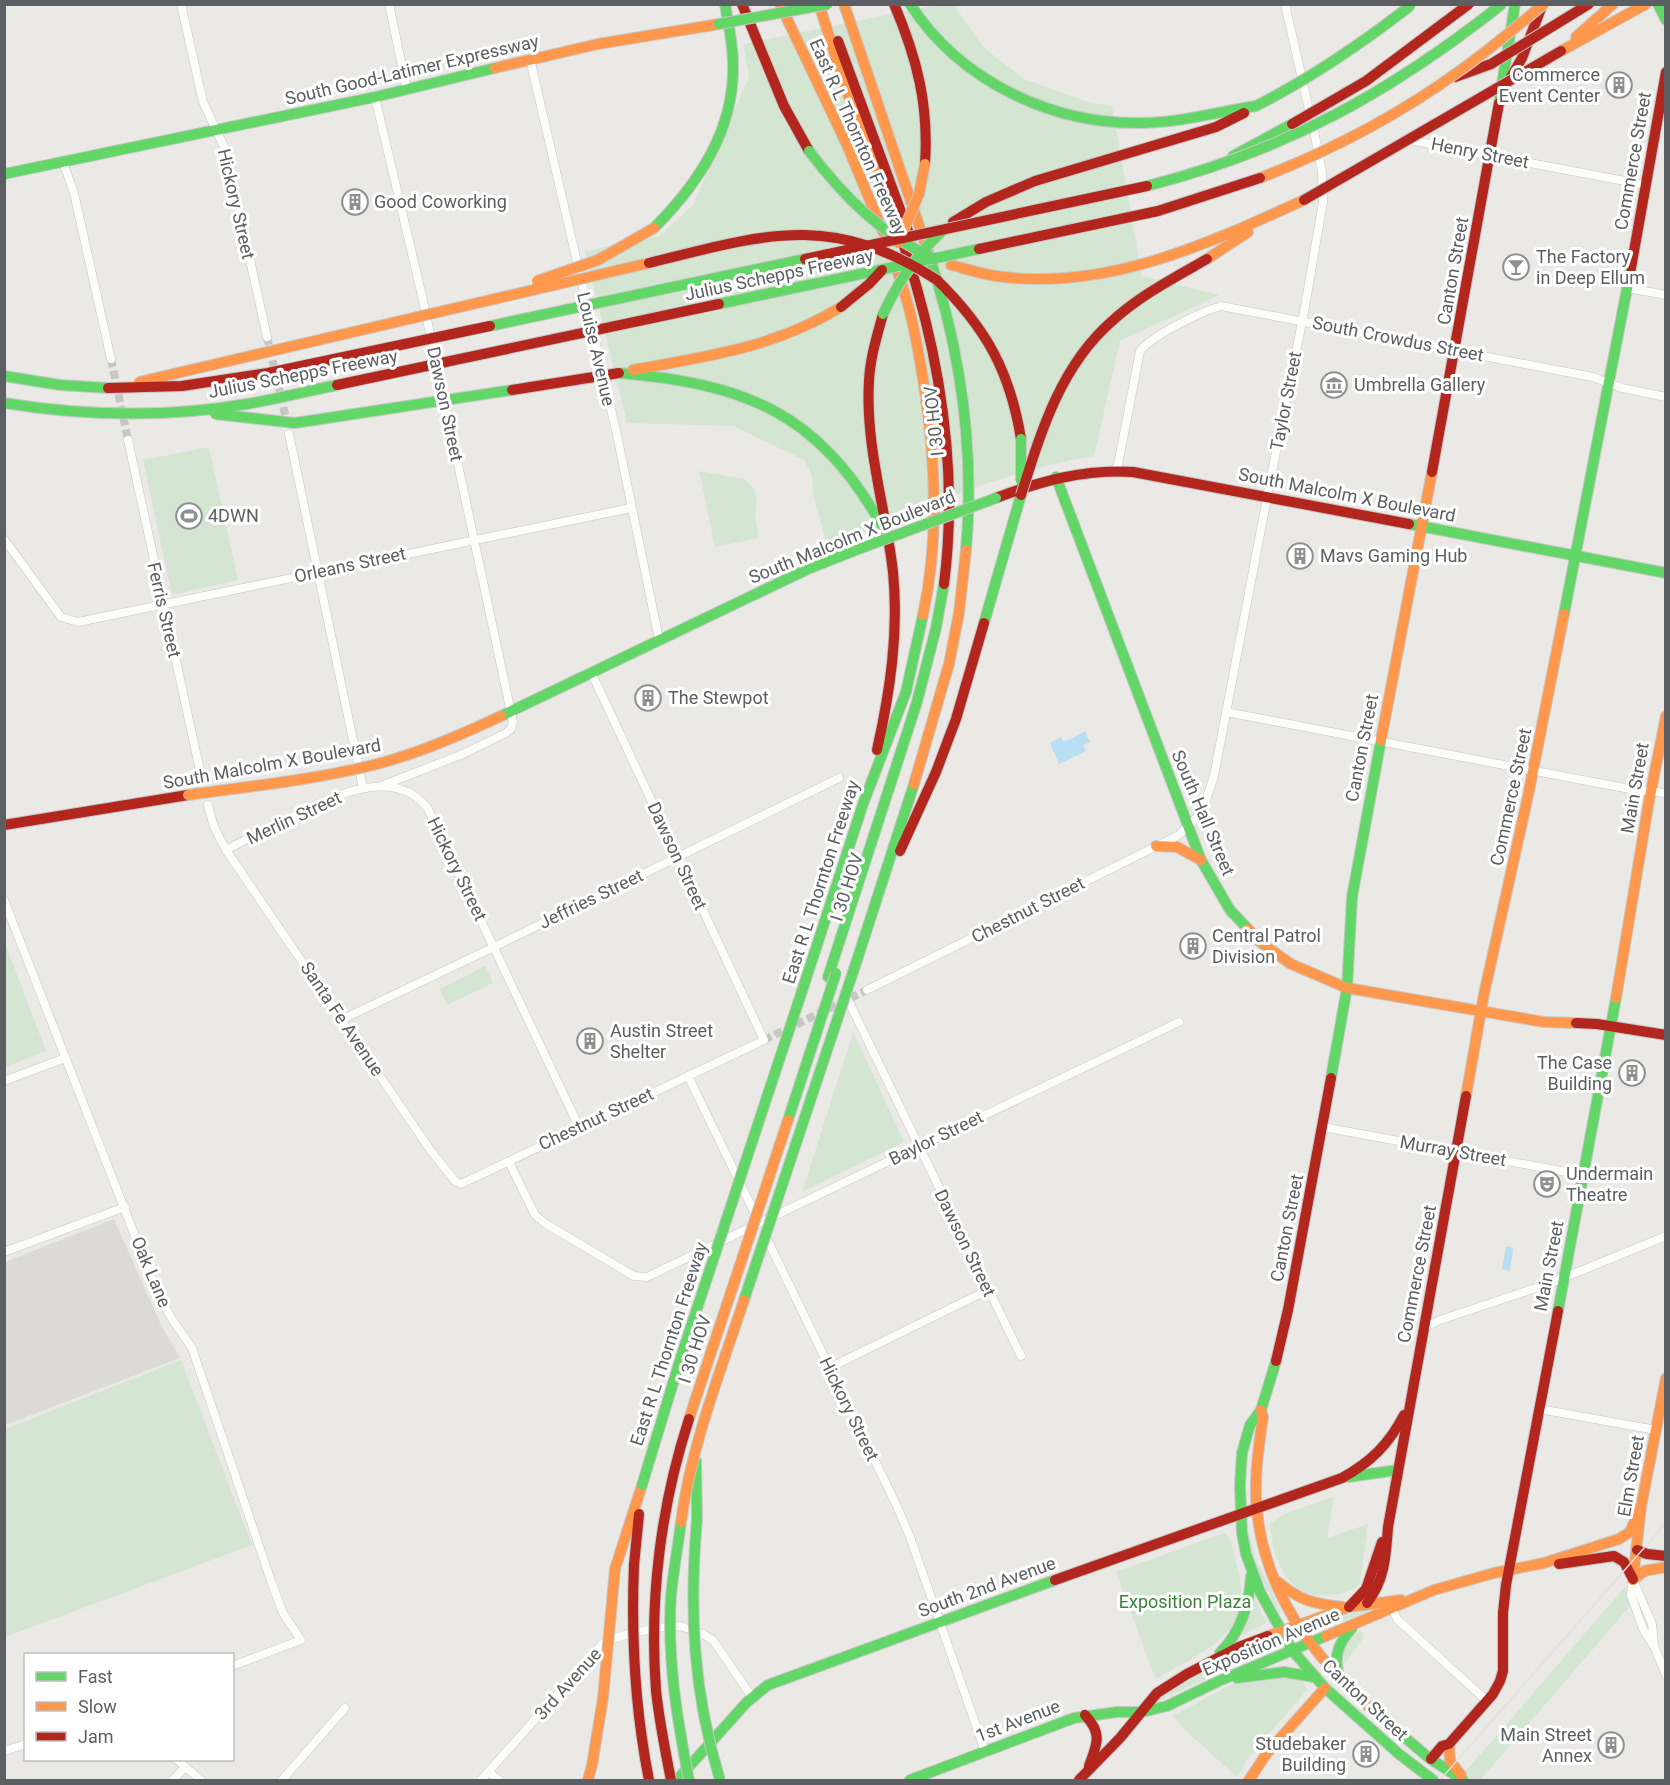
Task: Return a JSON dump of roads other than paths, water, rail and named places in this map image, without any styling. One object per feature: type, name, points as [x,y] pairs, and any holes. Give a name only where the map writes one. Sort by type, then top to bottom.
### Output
[{"type":"main road","points":[[108,388],[218,365],[403,319],[485,294],[549,278],[593,264],[616,253],[654,228],[675,208],[708,163],[724,124],[731,96],[732,42],[725,4]]},
{"type":"main road","points":[[742,4],[784,106],[809,151],[849,200],[867,218],[930,257],[951,265],[995,276],[1040,278],[1111,271],[1136,266],[1199,246],[1304,200]]},
{"type":"main road","name":"East R L Thornton Freeway","points":[[649,1780],[636,1707],[631,1614],[642,1485],[671,1386],[804,984],[864,804],[906,692],[927,597],[932,546],[935,490],[932,436],[925,384],[908,300],[864,182],[780,4]]},
{"type":"main road","name":"East R L Thornton Freeway","points":[[689,1780],[677,1718],[671,1596],[684,1500],[696,1450],[922,756],[952,650],[962,593],[965,559],[968,481],[966,423],[959,368],[951,332],[919,225],[844,4]]},
{"type":"main road","points":[[194,411],[295,423],[619,373],[746,349],[811,326],[841,307],[869,284],[883,268],[896,249],[916,202],[925,164],[927,123],[923,87],[913,52],[894,4]]},
{"type":"main road","points":[[910,4],[951,53],[992,84],[1015,97],[1052,110],[1085,118],[1131,123],[1176,121],[1256,106]]},
{"type":"main road","points":[[1214,167],[1366,81],[1468,4]]},
{"type":"main road","name":"Julius Schepps Freeway","points":[[4,376],[60,385],[108,388],[182,386],[268,373],[1113,194],[1214,167],[1288,139],[1365,100],[1426,62],[1502,4]]},
{"type":"main road","name":"Canton Street","points":[[1433,1780],[1399,1754],[1325,1688],[1292,1650],[1279,1630],[1268,1610],[1246,1554],[1240,1515],[1242,1453],[1250,1425],[1261,1410],[1278,1354],[1323,1127],[1347,988],[1352,897],[1491,155],[1515,4]]},
{"type":"main road","points":[[1447,80],[1491,64],[1589,4]]},
{"type":"main road","points":[[1561,51],[1613,4]]},
{"type":"main road","points":[[873,911],[944,752],[980,642],[1021,495],[1045,421],[1058,389],[1076,359],[1099,332],[1139,300],[1245,234],[1646,4]]},
{"type":"main road","points":[[1658,4],[1665,20]]},
{"type":"main road","name":"South Good-Latimer Expressway","points":[[4,174],[375,97],[530,59],[821,5]]},
{"type":"main road","name":"I 30 HOV","points":[[663,1780],[650,1709],[646,1630],[649,1568],[656,1520],[669,1464],[684,1411],[915,734],[938,652],[951,576],[956,490],[954,446],[941,348],[923,278],[904,218],[849,69],[821,5]]},
{"type":"main road","points":[[864,804],[890,687],[895,607],[888,540],[871,439],[868,404],[870,360],[883,314],[904,274],[918,254],[953,222],[986,202],[1026,184],[1216,127],[1318,73],[1412,5]]},
{"type":"main road","name":"Julius Schepps Freeway","points":[[4,403],[105,414],[194,411],[247,404],[1176,206],[1260,179],[1326,150],[1388,117],[1447,80],[1543,7]]},
{"type":"main road","name":"Canton Street","points":[[1502,93],[1522,58],[1543,7]]},
{"type":"main road","name":"Commerce Street","points":[[1367,1603],[1377,1591],[1385,1563],[1388,1527],[1481,1011],[1496,936],[1516,860],[1577,555],[1628,288],[1665,72]]},
{"type":"main road","points":[[403,319],[486,303],[718,247],[770,237],[795,234],[824,235],[863,243],[888,252],[920,268],[937,280],[965,307],[984,332],[999,358],[1011,387],[1018,415],[1021,439],[1021,495]]},
{"type":"main road","points":[[619,373],[681,379],[731,391],[781,413],[807,430],[828,448],[866,496],[888,540]]},
{"type":"main road","name":"South Malcolm X Boulevard","points":[[4,825],[378,764],[450,740],[808,569],[996,498],[1056,477],[1079,472],[1117,470],[1133,472],[1665,573]]},
{"type":"main road","name":"South Hall Street","points":[[1056,477],[1201,860],[1230,910],[1260,942],[1291,964],[1347,988],[1544,1022],[1611,1026],[1665,1035]]},
{"type":"main road","name":"Main Street","points":[[1431,1759],[1442,1746],[1449,1744],[1487,1701],[1500,1681],[1503,1671],[1503,1614],[1509,1569],[1611,1026],[1665,716]]},
{"type":"main road","points":[[1156,846],[1177,847],[1201,860]]},
{"type":"main road","name":"I 30 HOV","points":[[671,1780],[659,1717],[653,1628],[658,1556],[667,1499],[685,1432],[832,975]]},
{"type":"main road","name":"Elm Street","points":[[1634,1580],[1641,1507],[1665,1378]]},
{"type":"main road","name":"South 2nd Avenue","points":[[677,1780],[752,1697],[768,1685],[1342,1478],[1363,1467],[1387,1445],[1410,1404]]},
{"type":"main road","name":"Canton Street","points":[[1261,1410],[1263,1418],[1257,1468],[1257,1509],[1261,1544],[1265,1559],[1295,1624],[1308,1644],[1343,1684],[1431,1759]]},
{"type":"main road","points":[[696,1450],[697,1519],[691,1598],[693,1649],[702,1712],[720,1780]]},
{"type":"main road","name":"South 2nd Avenue","points":[[1342,1478],[1398,1470]]},
{"type":"main road","points":[[588,1780],[603,1698],[615,1569],[642,1485]]},
{"type":"main road","points":[[1544,1563],[1626,1536],[1635,1524],[1641,1507]]},
{"type":"main road","name":"Commerce Street","points":[[1349,1607],[1366,1589],[1388,1527]]},
{"type":"main road","points":[[1636,1550],[1665,1556]]},
{"type":"main road","points":[[1544,1563],[1558,1564],[1614,1556],[1624,1562],[1634,1580],[1644,1571],[1665,1567]]},
{"type":"main road","name":"Exposition Avenue","points":[[1079,1780],[1160,1690],[1211,1661],[1279,1630],[1349,1607],[1367,1603],[1391,1604],[1509,1569],[1544,1563]]},
{"type":"main road","points":[[1211,1661],[1230,1644],[1245,1619],[1252,1569]]},
{"type":"main road","points":[[1644,1571],[1665,1574]]},
{"type":"main road","points":[[1274,1578],[1301,1600],[1317,1605],[1349,1607]]},
{"type":"main road","name":"Exposition Avenue","points":[[1142,1712],[1167,1706],[1219,1681],[1357,1623],[1391,1604]]},
{"type":"main road","points":[[1343,1684],[1335,1665],[1337,1648],[1341,1640],[1357,1623]]},
{"type":"main road","points":[[1219,1681],[1275,1671],[1314,1677]]},
{"type":"main road","points":[[1253,1779],[1267,1753],[1325,1688]]},
{"type":"main road","name":"1st Avenue","points":[[910,1780],[1085,1715],[1142,1712]]},
{"type":"main road","points":[[1085,1715],[1098,1728],[1099,1734],[1087,1771]]},
{"type":"main road","points":[[1449,1744],[1450,1761],[1463,1780]]},
{"type":"main road","points":[[1431,1759],[1463,1780]]},
{"type":"street","name":"Hickory Street","points":[[181,4],[203,102],[226,151],[267,337]]},
{"type":"street","points":[[389,4],[407,90]]},
{"type":"street","name":"Taylor Street","points":[[1189,828],[1202,812],[1214,776],[1303,320],[1323,202],[1323,183],[1285,4]]},
{"type":"street","name":"Louise Avenue","points":[[530,59],[617,435],[659,639]]},
{"type":"street","name":"Dawson Street","points":[[375,97],[422,296],[474,539],[506,714]]},
{"type":"street","name":"Henry Street","points":[[1323,183],[1391,142],[1401,139],[1646,185]]},
{"type":"street","points":[[63,162],[74,193],[111,359]]},
{"type":"street","points":[[1628,288],[1665,295]]},
{"type":"street","name":"South Crowdus Street","points":[[1117,470],[1140,351],[1150,342],[1180,324],[1221,306],[1593,377],[1625,389],[1665,397]]},
{"type":"street","points":[[289,434],[363,788]]},
{"type":"street","name":"Ferris Street","points":[[128,440],[202,780]]},
{"type":"street","name":"Orleans Street","points":[[4,539],[61,617],[69,620],[86,620],[631,508]]},
{"type":"street","name":"Dawson Street","points":[[591,672],[764,1040]]},
{"type":"street","points":[[1226,712],[1534,771],[1665,793]]},
{"type":"street","points":[[381,786],[463,754],[506,733],[511,729],[513,722],[506,714]]},
{"type":"street","name":"Jeffries Street","points":[[343,1019],[839,778]]},
{"type":"street","name":"Hickory Street","points":[[363,788],[381,786],[396,789],[415,796],[428,809],[579,1127]]},
{"type":"street","name":"Merlin Street","points":[[226,850],[329,798],[363,788]]},
{"type":"street","name":"Santa Fe Avenue","points":[[208,805],[218,837],[226,850],[432,1151],[455,1181],[461,1184]]},
{"type":"street","name":"Chestnut Street","points":[[867,990],[1189,828]]},
{"type":"street","name":"Oak Lane","points":[[5,904],[158,1295],[192,1348],[282,1613],[301,1640],[234,1665]]},
{"type":"street","name":"Dawson Street","points":[[848,1000],[1021,1356]]},
{"type":"street","name":"Baylor Street","points":[[509,1161],[535,1215],[546,1224],[634,1276],[647,1277],[1179,1022]]},
{"type":"street","name":"Chestnut Street","points":[[461,1184],[764,1040]]},
{"type":"street","points":[[4,1081],[66,1058]]},
{"type":"street","name":"Hickory Street","points":[[688,1076],[897,1507],[910,1537],[985,1751]]},
{"type":"street","name":"Murray Street","points":[[1323,1127],[1583,1175]]},
{"type":"street","points":[[4,1252],[125,1207]]},
{"type":"street","points":[[1424,1328],[1440,1320],[1563,1278],[1665,1236]]},
{"type":"street","points":[[829,1368],[988,1290]]},
{"type":"street","points":[[1539,1409],[1656,1430]]},
{"type":"street","name":"Elm Street","points":[[1634,1580],[1652,1624],[1654,1646],[1665,1674]]},
{"type":"street","points":[[1391,1604],[1397,1619],[1487,1701]]},
{"type":"street","name":"3rd Avenue","points":[[481,1780],[606,1640],[655,1628],[680,1626],[701,1633],[713,1640],[752,1697]]},
{"type":"street","points":[[282,1780],[345,1708]]},
{"type":"street","points":[[4,1751],[24,1745]]},
{"type":"street","points":[[178,1761],[201,1780]]},
{"type":"street","points":[[173,1780],[185,1767]]},
{"type":"street","points":[[489,1772],[499,1780]]},
{"type":"water","points":[[1085,731],[1090,742],[1083,745],[1086,751],[1059,764],[1050,743],[1061,737],[1064,742]]},
{"type":"water","points":[[1506,1247],[1513,1249],[1510,1271],[1502,1269]]},
{"type":"tunnel","points":[[267,337],[287,423]]},
{"type":"tunnel","points":[[111,359],[128,440]]},
{"type":"tunnel","points":[[764,1040],[867,990]]},
{"type":"tram line","points":[[1440,1780],[1666,1523]]},
{"type":"place","name":"Commerce Event Center","points":[[1619,85]]},
{"type":"place","name":"Good Coworking","points":[[355,202]]},
{"type":"place","name":"The Factory in Deep Ellum","points":[[1516,267]]},
{"type":"place","name":"Umbrella Gallery","points":[[1334,385]]},
{"type":"place","name":"4DWN","points":[[189,516]]},
{"type":"place","name":"Mavs Gaming Hub","points":[[1300,556]]},
{"type":"place","name":"The Stewpot","points":[[648,698]]},
{"type":"place","name":"Central Patrol Division","points":[[1193,946]]},
{"type":"place","name":"Austin Street Shelter","points":[[590,1041]]},
{"type":"place","name":"The Case Building","points":[[1632,1073]]},
{"type":"place","name":"Undermain Theatre","points":[[1547,1184]]},
{"type":"place","name":"Main Street Annex","points":[[1611,1745]]},
{"type":"place","name":"Studebaker Building","points":[[1366,1754]]},
{"type":"park label","name":"Exposition Plaza","points":[[1185,1602]]}]
